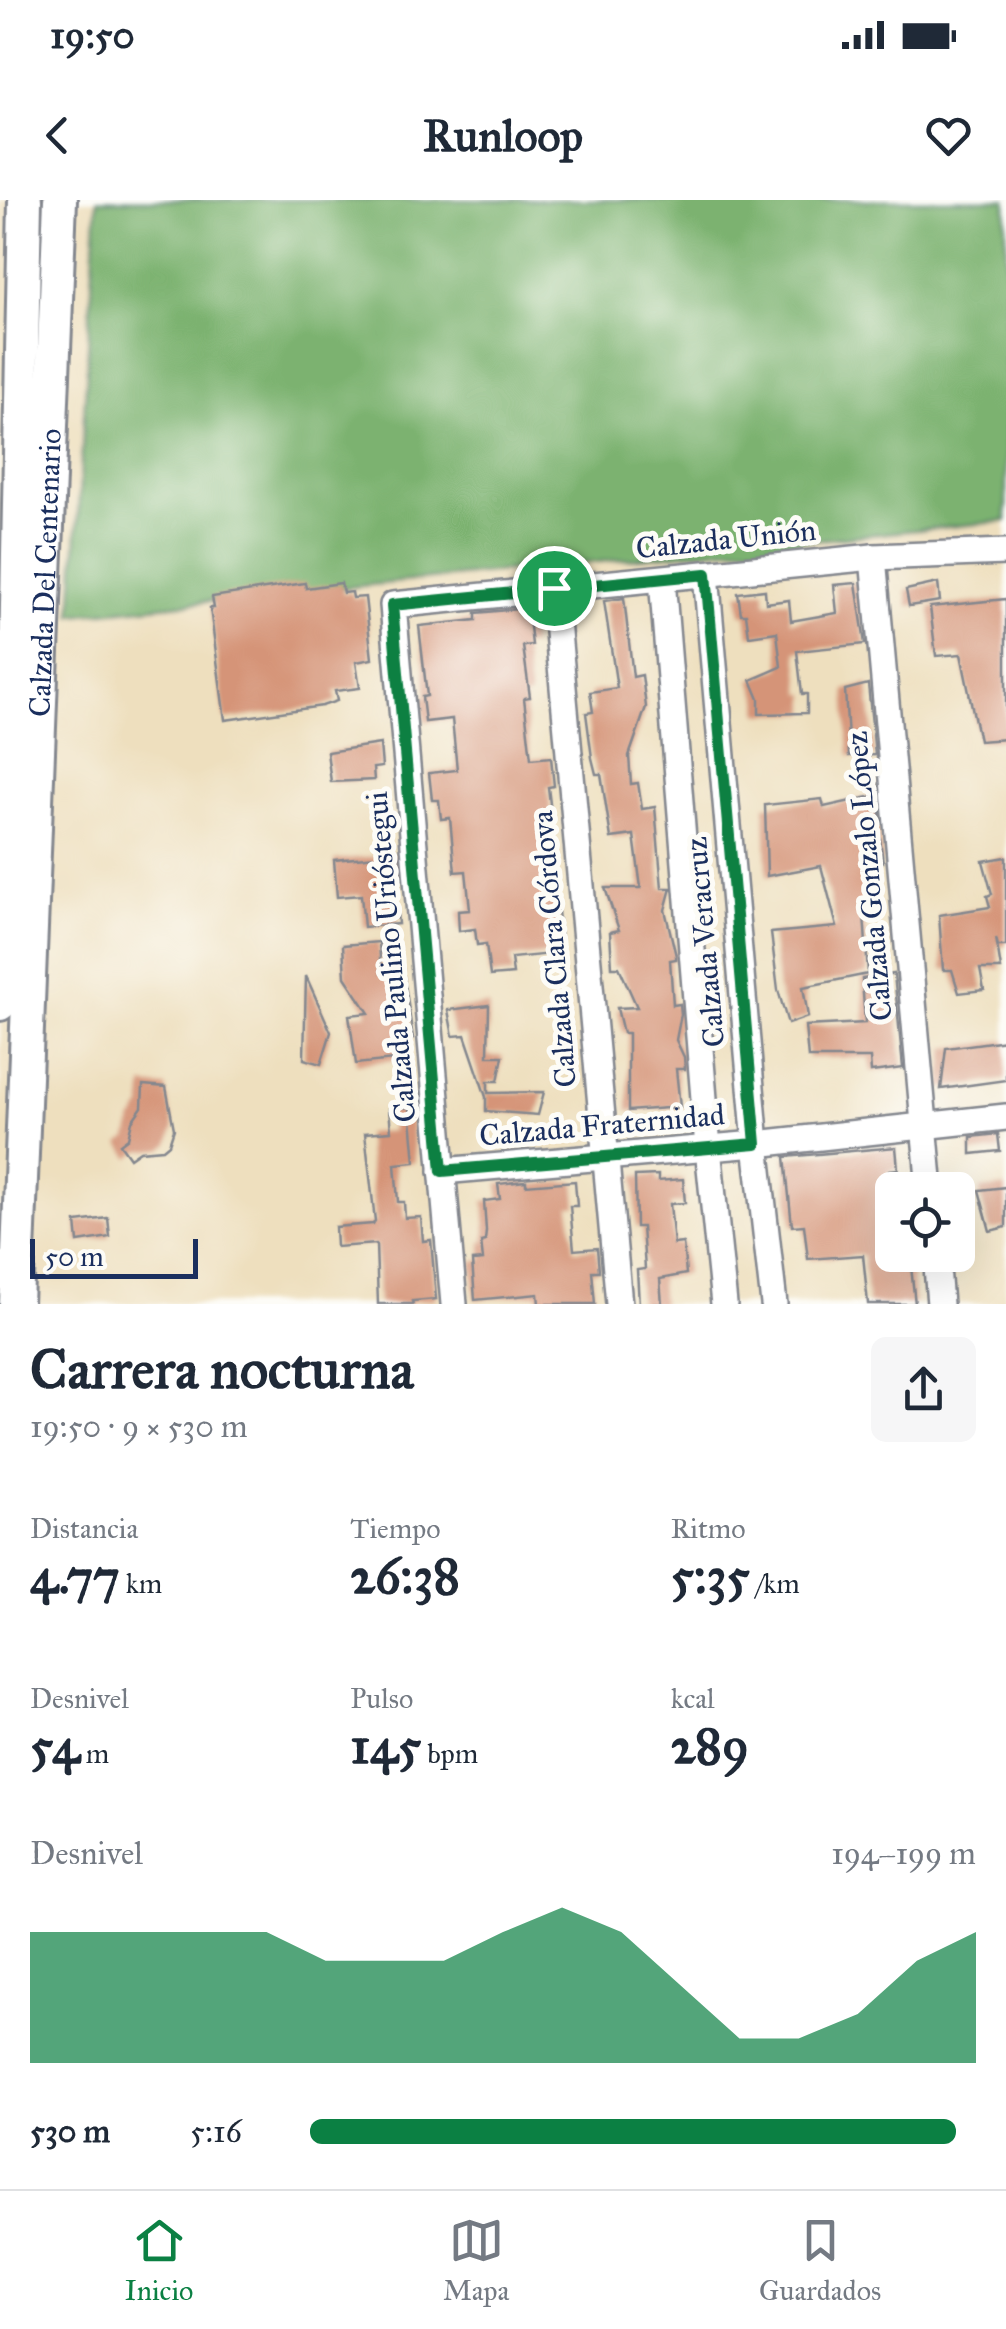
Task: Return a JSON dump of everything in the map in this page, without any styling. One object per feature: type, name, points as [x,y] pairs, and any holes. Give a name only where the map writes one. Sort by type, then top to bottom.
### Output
[{"type":"main road","name":"Calzada Del Centenario","points":[[16,1304],[10,1221],[24,200]]},
{"type":"main road","name":"Calzada Del Centenario","points":[[0,1004],[19,655],[60,200]]},
{"type":"street","name":"Calzada Unión","points":[[392,605],[874,557],[1006,552]]},
{"type":"street","name":"Calzada Gonzalo López","points":[[874,557],[928,1172]]},
{"type":"street","name":"Calzada Veracruz","points":[[706,574],[756,1144],[774,1304]]},
{"type":"street","name":"Calzada Veracruz","points":[[662,579],[724,1304]]},
{"type":"street","name":"Calzada Clara Córdova","points":[[554,588],[619,1304]]},
{"type":"street","name":"Calzada Paulino Urióstegui","points":[[392,605],[454,1304]]},
{"type":"street","points":[[690,926],[736,916]]},
{"type":"street","name":"Calzada Fraternidad","points":[[442,1171],[756,1144],[1006,1117]]},
{"type":"street","points":[[937,1272],[940,1304]]},
{"type":"green space","points":[[97,200],[1006,200],[1006,521],[72,615]]},
{"type":"building","points":[[305,583],[306,588],[341,583],[343,593],[352,592],[353,598],[365,597],[372,659],[356,662],[360,688],[335,691],[337,701],[322,706],[225,720],[210,608],[214,608],[212,597]]},
{"type":"building","points":[[856,583],[865,644],[797,651],[802,694],[807,694],[807,713],[759,714],[759,699],[751,680],[781,667],[777,632],[749,636],[738,593],[765,590],[766,603],[789,600],[791,621],[837,613],[834,585]]},
{"type":"building","points":[[938,583],[940,601],[909,606],[906,590]]},
{"type":"building","points":[[624,598],[633,677],[642,675],[646,707],[629,756],[631,784],[638,783],[642,809],[655,807],[662,888],[671,888],[665,910],[676,956],[670,960],[673,1005],[680,1004],[681,1014],[676,1040],[685,1069],[676,1069],[680,1107],[628,1111],[628,1033],[623,1033],[617,1008],[637,1007],[619,967],[612,967],[610,932],[619,930],[605,888],[641,888],[634,835],[611,838],[586,713],[593,712],[590,692],[617,688],[604,601]]},
{"type":"building","points":[[1006,599],[1006,739],[979,741],[961,654],[936,656],[930,607]]},
{"type":"building","points":[[528,608],[532,645],[523,646],[530,697],[524,698],[531,759],[551,757],[554,786],[548,787],[552,821],[543,822],[546,870],[554,869],[562,953],[511,958],[513,974],[490,976],[486,944],[477,945],[475,929],[459,931],[458,911],[470,910],[466,871],[455,872],[450,818],[441,819],[439,800],[432,800],[429,773],[457,770],[452,719],[425,722],[422,697],[427,696],[419,626],[476,620],[476,613]]},
{"type":"building","points":[[868,684],[875,755],[849,756],[845,690]]},
{"type":"building","points":[[380,744],[382,767],[373,768],[374,780],[331,782],[327,752]]},
{"type":"building","points":[[878,795],[883,862],[862,862],[872,912],[864,914],[868,974],[803,987],[808,1017],[788,1024],[778,990],[771,933],[837,927],[821,866],[767,876],[765,805],[822,799],[824,807]]},
{"type":"building","points":[[398,854],[400,876],[394,876],[398,924],[364,927],[361,895],[337,897],[334,860]]},
{"type":"building","points":[[1006,857],[1006,946],[998,946],[996,938],[1001,969],[980,969],[984,990],[959,993],[952,970],[943,970],[939,915],[990,907],[987,896],[992,894],[983,861]]},
{"type":"building","points":[[379,942],[381,973],[403,970],[413,1038],[402,1039],[404,1059],[356,1064],[349,1015],[369,1013],[345,977],[343,945]]},
{"type":"building","points":[[894,974],[903,1068],[871,1072],[870,1058],[808,1058],[805,1026],[865,1023],[862,979]]},
{"type":"building","points":[[306,976],[331,1032],[321,1064],[304,1059]]},
{"type":"building","points":[[489,1005],[488,1056],[503,1056],[498,1081],[488,1081],[488,1093],[544,1092],[538,1115],[486,1111],[486,1097],[465,1035],[453,1036],[448,1010]]},
{"type":"building","points":[[1006,1040],[1006,1080],[941,1089],[946,1048]]},
{"type":"building","points":[[143,1085],[166,1087],[174,1129],[163,1149],[140,1151],[130,1158],[120,1144],[128,1138],[132,1121],[142,1107]]},
{"type":"building","points":[[410,1107],[415,1162],[395,1164],[398,1202],[404,1202],[405,1218],[421,1217],[423,1241],[431,1240],[436,1299],[412,1301],[413,1304],[378,1304],[376,1244],[336,1247],[335,1227],[375,1221],[365,1133],[391,1131],[389,1109]]},
{"type":"building","points":[[998,1134],[1000,1151],[971,1154],[971,1137]]},
{"type":"building","points":[[896,1147],[898,1169],[875,1172],[875,1272],[912,1272],[915,1304],[868,1304],[863,1255],[808,1259],[804,1225],[792,1226],[785,1157]]},
{"type":"building","points":[[658,1175],[658,1181],[683,1179],[685,1203],[670,1204],[674,1244],[683,1243],[686,1274],[660,1279],[662,1304],[639,1304],[637,1270],[645,1269],[642,1227],[636,1227],[635,1176]]},
{"type":"building","points":[[526,1181],[526,1185],[575,1181],[577,1206],[570,1206],[574,1250],[597,1248],[599,1271],[592,1271],[595,1304],[539,1304],[538,1294],[475,1300],[472,1261],[483,1260],[484,1201],[500,1199],[498,1184]]},
{"type":"building","points":[[1006,1187],[1006,1227],[990,1231],[979,1190]]},
{"type":"building","points":[[108,1218],[110,1237],[78,1242],[76,1222]]},
{"type":"route","points":[[706,574],[756,1144],[442,1171],[392,605],[554,588],[706,574]]}]
